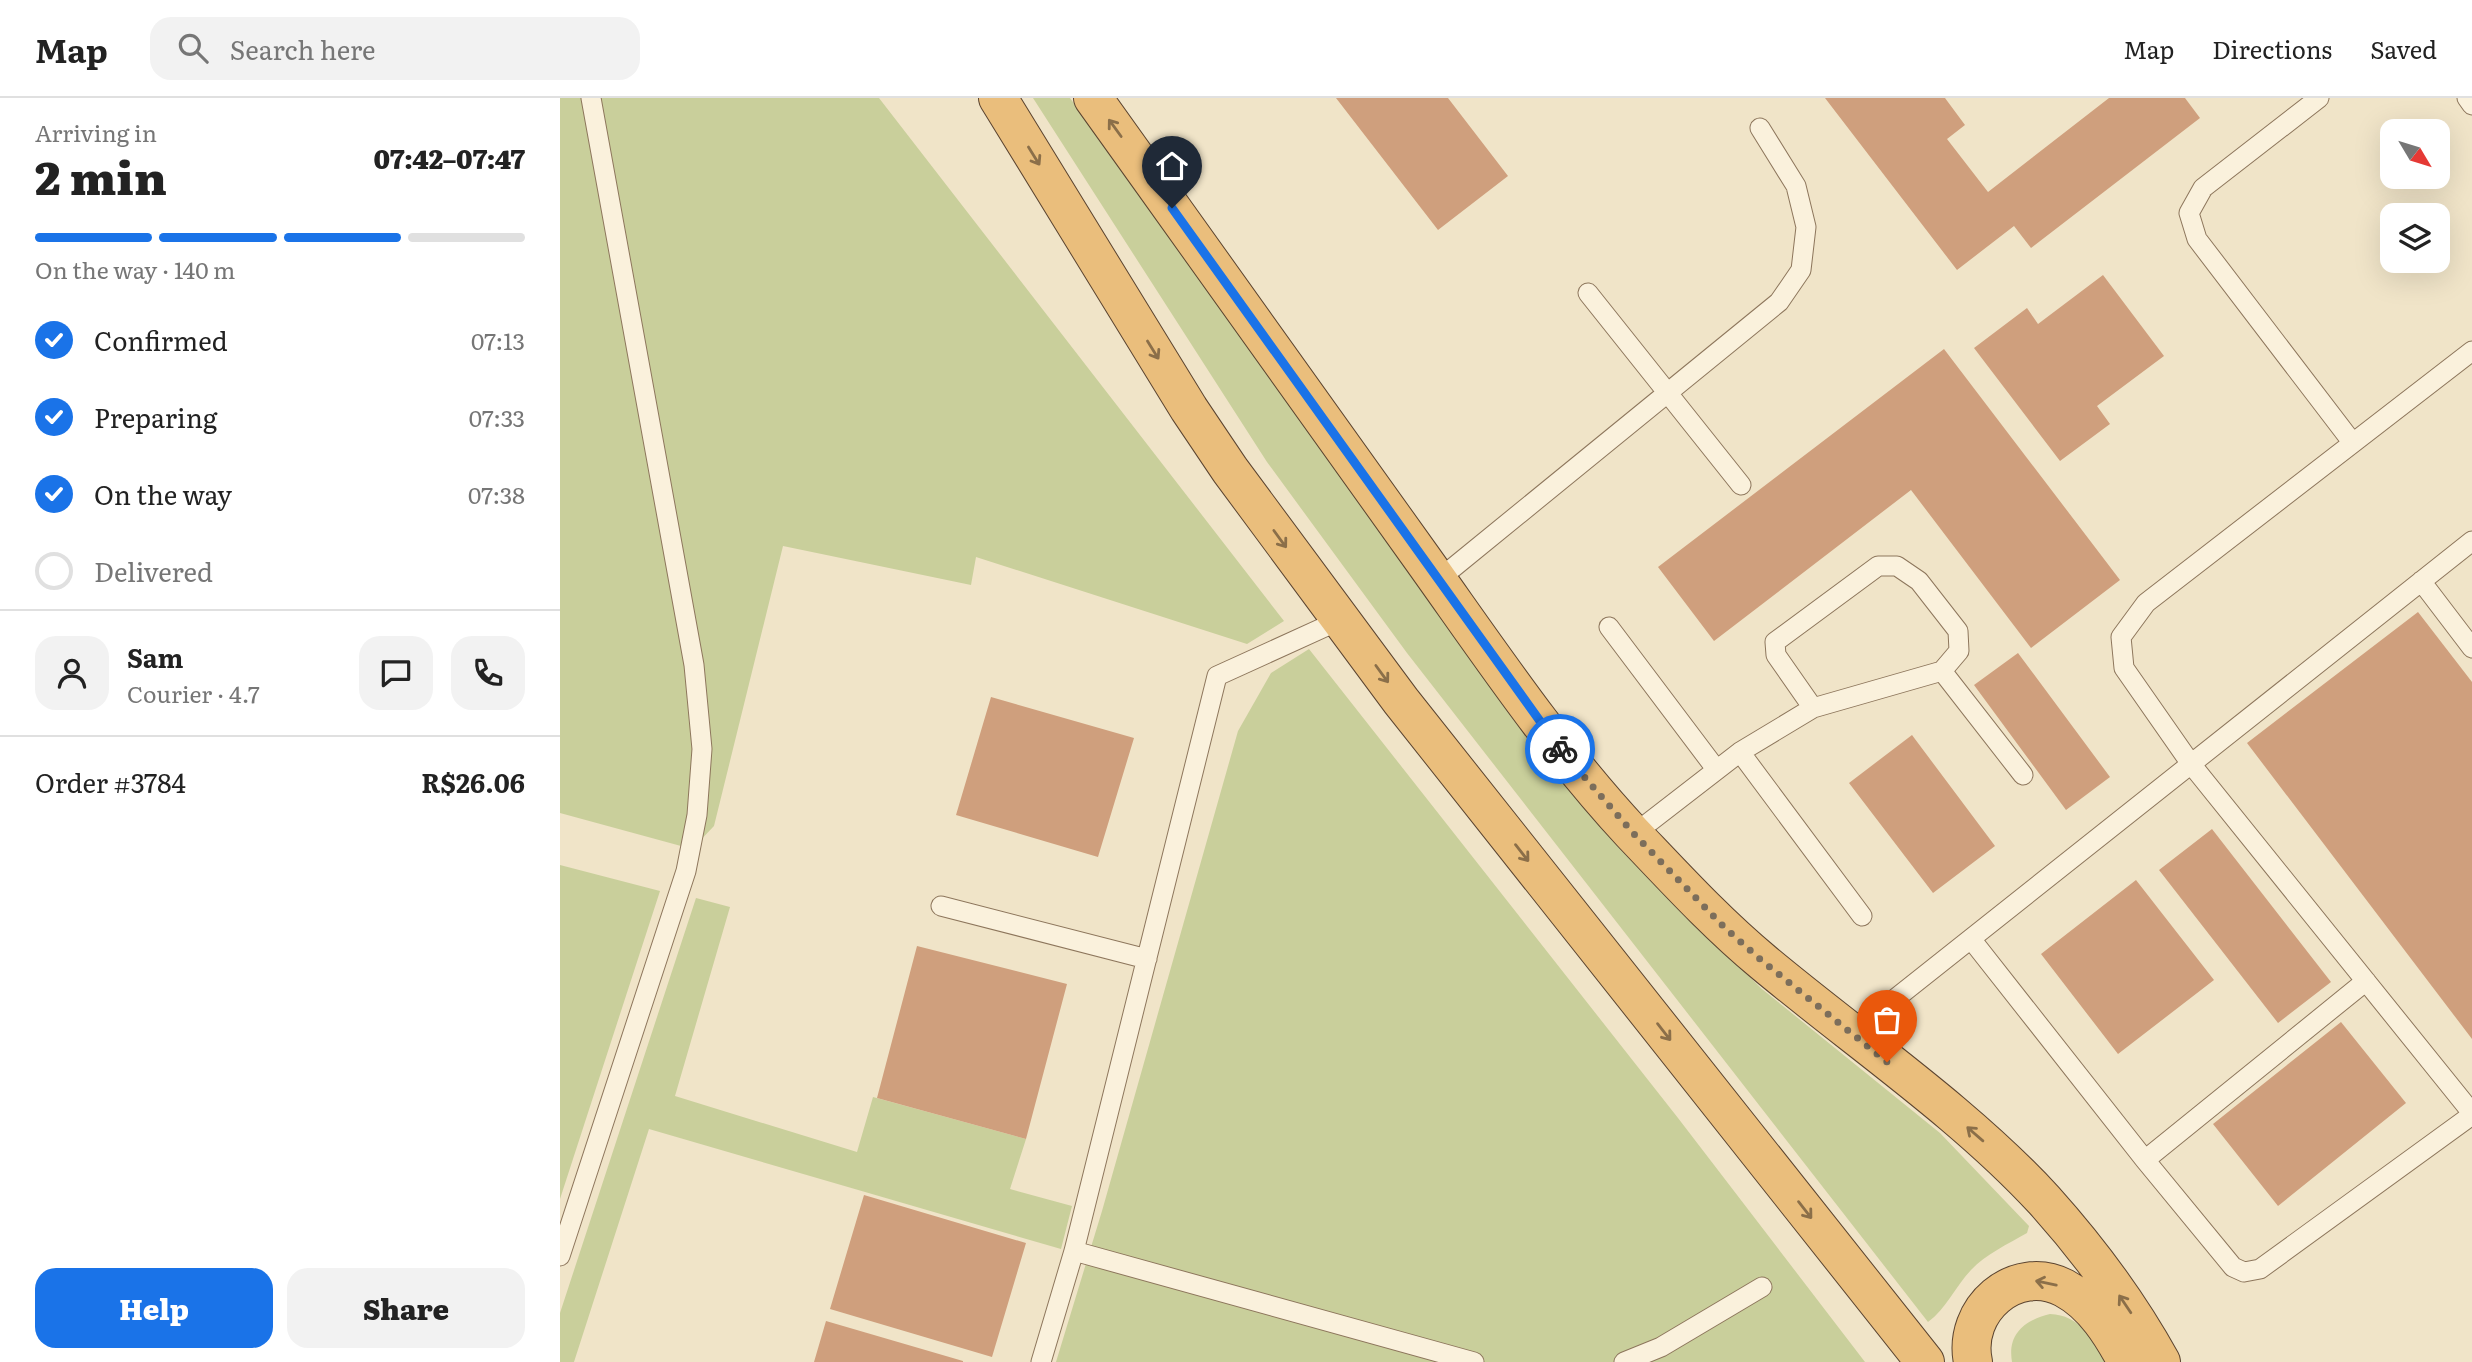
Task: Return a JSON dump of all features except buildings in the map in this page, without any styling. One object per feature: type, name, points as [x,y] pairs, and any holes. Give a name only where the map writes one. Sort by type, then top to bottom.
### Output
[{"type":"highway","points":[[999,98],[1189,410],[1340,620],[1401,701],[1926,1362]]},
{"type":"highway","points":[[1093,98],[1562,752],[1634,834],[1696,899],[1743,943],[1975,1134],[2042,1198],[2081,1243],[2113,1287],[2161,1362]]},
{"type":"highway","points":[[1973,1362],[1972,1340],[1975,1325],[1990,1301],[2015,1284],[2039,1281],[2066,1289],[2094,1312],[2106,1326],[2127,1362]]},
{"type":"lane","points":[[560,1256],[686,871],[697,815],[702,749],[694,665],[591,98]]},
{"type":"lane","points":[[2319,98],[2203,188],[2189,213],[2197,239],[2352,442]]},
{"type":"lane","points":[[2467,98],[2472,105]]},
{"type":"lane","points":[[1438,580],[1779,302],[1801,270],[1806,227],[1796,186],[1760,128]]},
{"type":"lane","points":[[1588,293],[1669,391],[1741,485]]},
{"type":"lane","points":[[1971,939],[2145,1160],[2233,1267],[2244,1272],[2260,1269],[2472,1114],[2192,764],[2124,667],[2121,638],[2146,603],[2472,351]]},
{"type":"lane","points":[[1852,1033],[2472,541]]},
{"type":"lane","points":[[1634,834],[1740,752],[1813,708],[1942,671],[1959,651],[1958,631],[1919,581],[1897,566],[1878,566],[1775,642],[1776,655],[1813,708]]},
{"type":"lane","points":[[2421,582],[2472,648]]},
{"type":"lane","points":[[1041,1362],[1074,1251],[1217,677],[1340,620]]},
{"type":"lane","points":[[1609,627],[1716,769]]},
{"type":"lane","points":[[1942,671],[2023,775]]},
{"type":"lane","points":[[1740,752],[1862,916]]},
{"type":"lane","points":[[941,906],[1147,959]]},
{"type":"lane","points":[[2145,1160],[2366,981]]},
{"type":"lane","points":[[1074,1251],[1474,1362]]},
{"type":"lane","points":[[1624,1362],[1661,1347],[1762,1287]]},
{"type":"green space","points":[[560,98],[879,98],[1284,621],[1247,644],[976,557],[971,585],[783,546],[714,826],[692,849],[560,813]]},
{"type":"green space","points":[[1033,98],[1070,98],[1577,793],[1702,930],[1762,989],[1940,1133],[2029,1226],[2027,1233],[1977,1264],[1928,1322],[1407,653],[1267,462]]},
{"type":"green space","points":[[1309,649],[1678,1118],[1865,1362],[1056,1362],[1102,1211],[1238,731],[1271,673]]},
{"type":"green space","points":[[560,865],[660,891],[560,1199]]},
{"type":"green space","points":[[696,898],[730,907],[675,1096],[857,1152],[873,1097],[1026,1139],[1010,1189],[1072,1206],[1061,1249],[649,1129],[574,1362],[560,1362],[560,1313]]},
{"type":"green space","points":[[2050,1314],[2069,1319],[2084,1330],[2106,1362],[2012,1362],[2012,1343],[2020,1329],[2033,1320]]},
{"type":"way so far","points":[[1560,749],[1597,794],[1725,928],[1887,1062]]},
{"type":"route","points":[[1172,208],[1560,749]]}]
